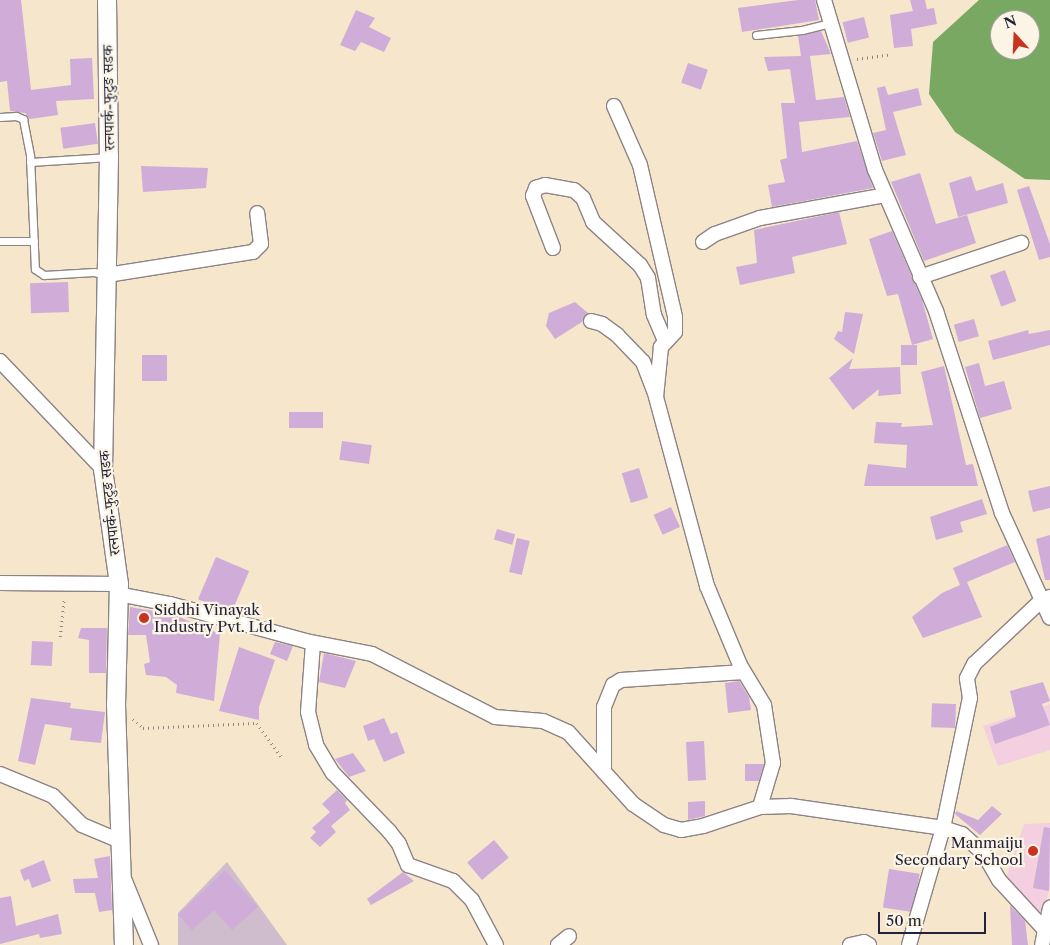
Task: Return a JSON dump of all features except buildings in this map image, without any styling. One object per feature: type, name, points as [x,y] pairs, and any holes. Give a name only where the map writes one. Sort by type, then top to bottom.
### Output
[{"type":"street","name":"रत्नपार्क-फुटुङ सडक","points":[[107,0],[109,157],[103,469],[119,589],[116,705],[124,945]]},
{"type":"street","points":[[824,0],[885,195],[936,311],[1002,513],[1046,599],[1050,618]]},
{"type":"street","points":[[614,106],[640,164],[674,318],[675,332],[665,341],[661,348],[656,397]]},
{"type":"street","points":[[553,248],[533,196],[536,188],[545,185],[574,190],[583,198],[593,222],[640,265],[648,278],[654,315],[665,341]]},
{"type":"street","points":[[703,242],[715,234],[760,218],[885,195]]},
{"type":"street","points":[[107,276],[253,252],[261,244],[257,214]]},
{"type":"street","points":[[920,276],[1021,243]]},
{"type":"street","points":[[591,321],[602,324],[617,335],[643,362],[656,397],[707,586],[744,672],[764,705],[773,763],[760,807]]},
{"type":"street","points":[[0,361],[103,469]]},
{"type":"street","points":[[0,583],[65,584],[119,589],[313,643],[372,654],[495,717],[543,721],[568,732],[633,804],[664,825],[682,830],[703,826],[760,807],[791,806],[943,828],[962,834],[984,854],[999,880],[1045,930]]},
{"type":"street","points":[[909,945],[943,828],[970,698],[967,678],[974,664],[1046,599]]},
{"type":"street","points":[[313,643],[308,712],[316,745],[333,773],[400,844],[408,865],[453,881],[472,900],[496,945]]},
{"type":"street","points":[[604,772],[604,707],[613,685],[622,680],[744,672]]},
{"type":"street","points":[[0,774],[52,796],[82,825],[120,841]]},
{"type":"street","points":[[121,870],[151,945]]},
{"type":"street","points":[[1042,945],[1050,908]]},
{"type":"street","points":[[558,945],[569,936]]},
{"type":"street","points":[[850,945],[857,942],[869,945]]},
{"type":"lane","points":[[756,34],[802,30],[831,23]]},
{"type":"lane","points":[[0,117],[16,116],[23,119],[30,162],[36,270],[44,275],[94,272],[107,276]]},
{"type":"lane","points":[[30,162],[109,157]]},
{"type":"lane","points":[[0,241],[34,241]]},
{"type":"path","points":[[843,61],[890,54]]},
{"type":"path","points":[[60,637],[65,584]]},
{"type":"path","points":[[116,705],[143,728],[258,723],[281,756]]},
{"type":"shaded area","points":[[1050,704],[1050,750],[998,766],[983,726]]},
{"type":"shaded area","name":"Manmaiju Secondary School","points":[[1050,823],[1050,885],[1043,915],[1006,878],[1024,824]]},
{"type":"shaded area","points":[[227,862],[287,945],[178,945],[178,913]]},
{"type":"green space","points":[[979,0],[1050,0],[1050,180],[1025,179],[955,132],[929,94],[933,42]]},
{"type":"place","name":"Siddhi Vinayak Industry Pvt. Ltd.","points":[[144,618]]},
{"type":"place","name":"Manmaiju Secondary School","points":[[1033,851]]}]
